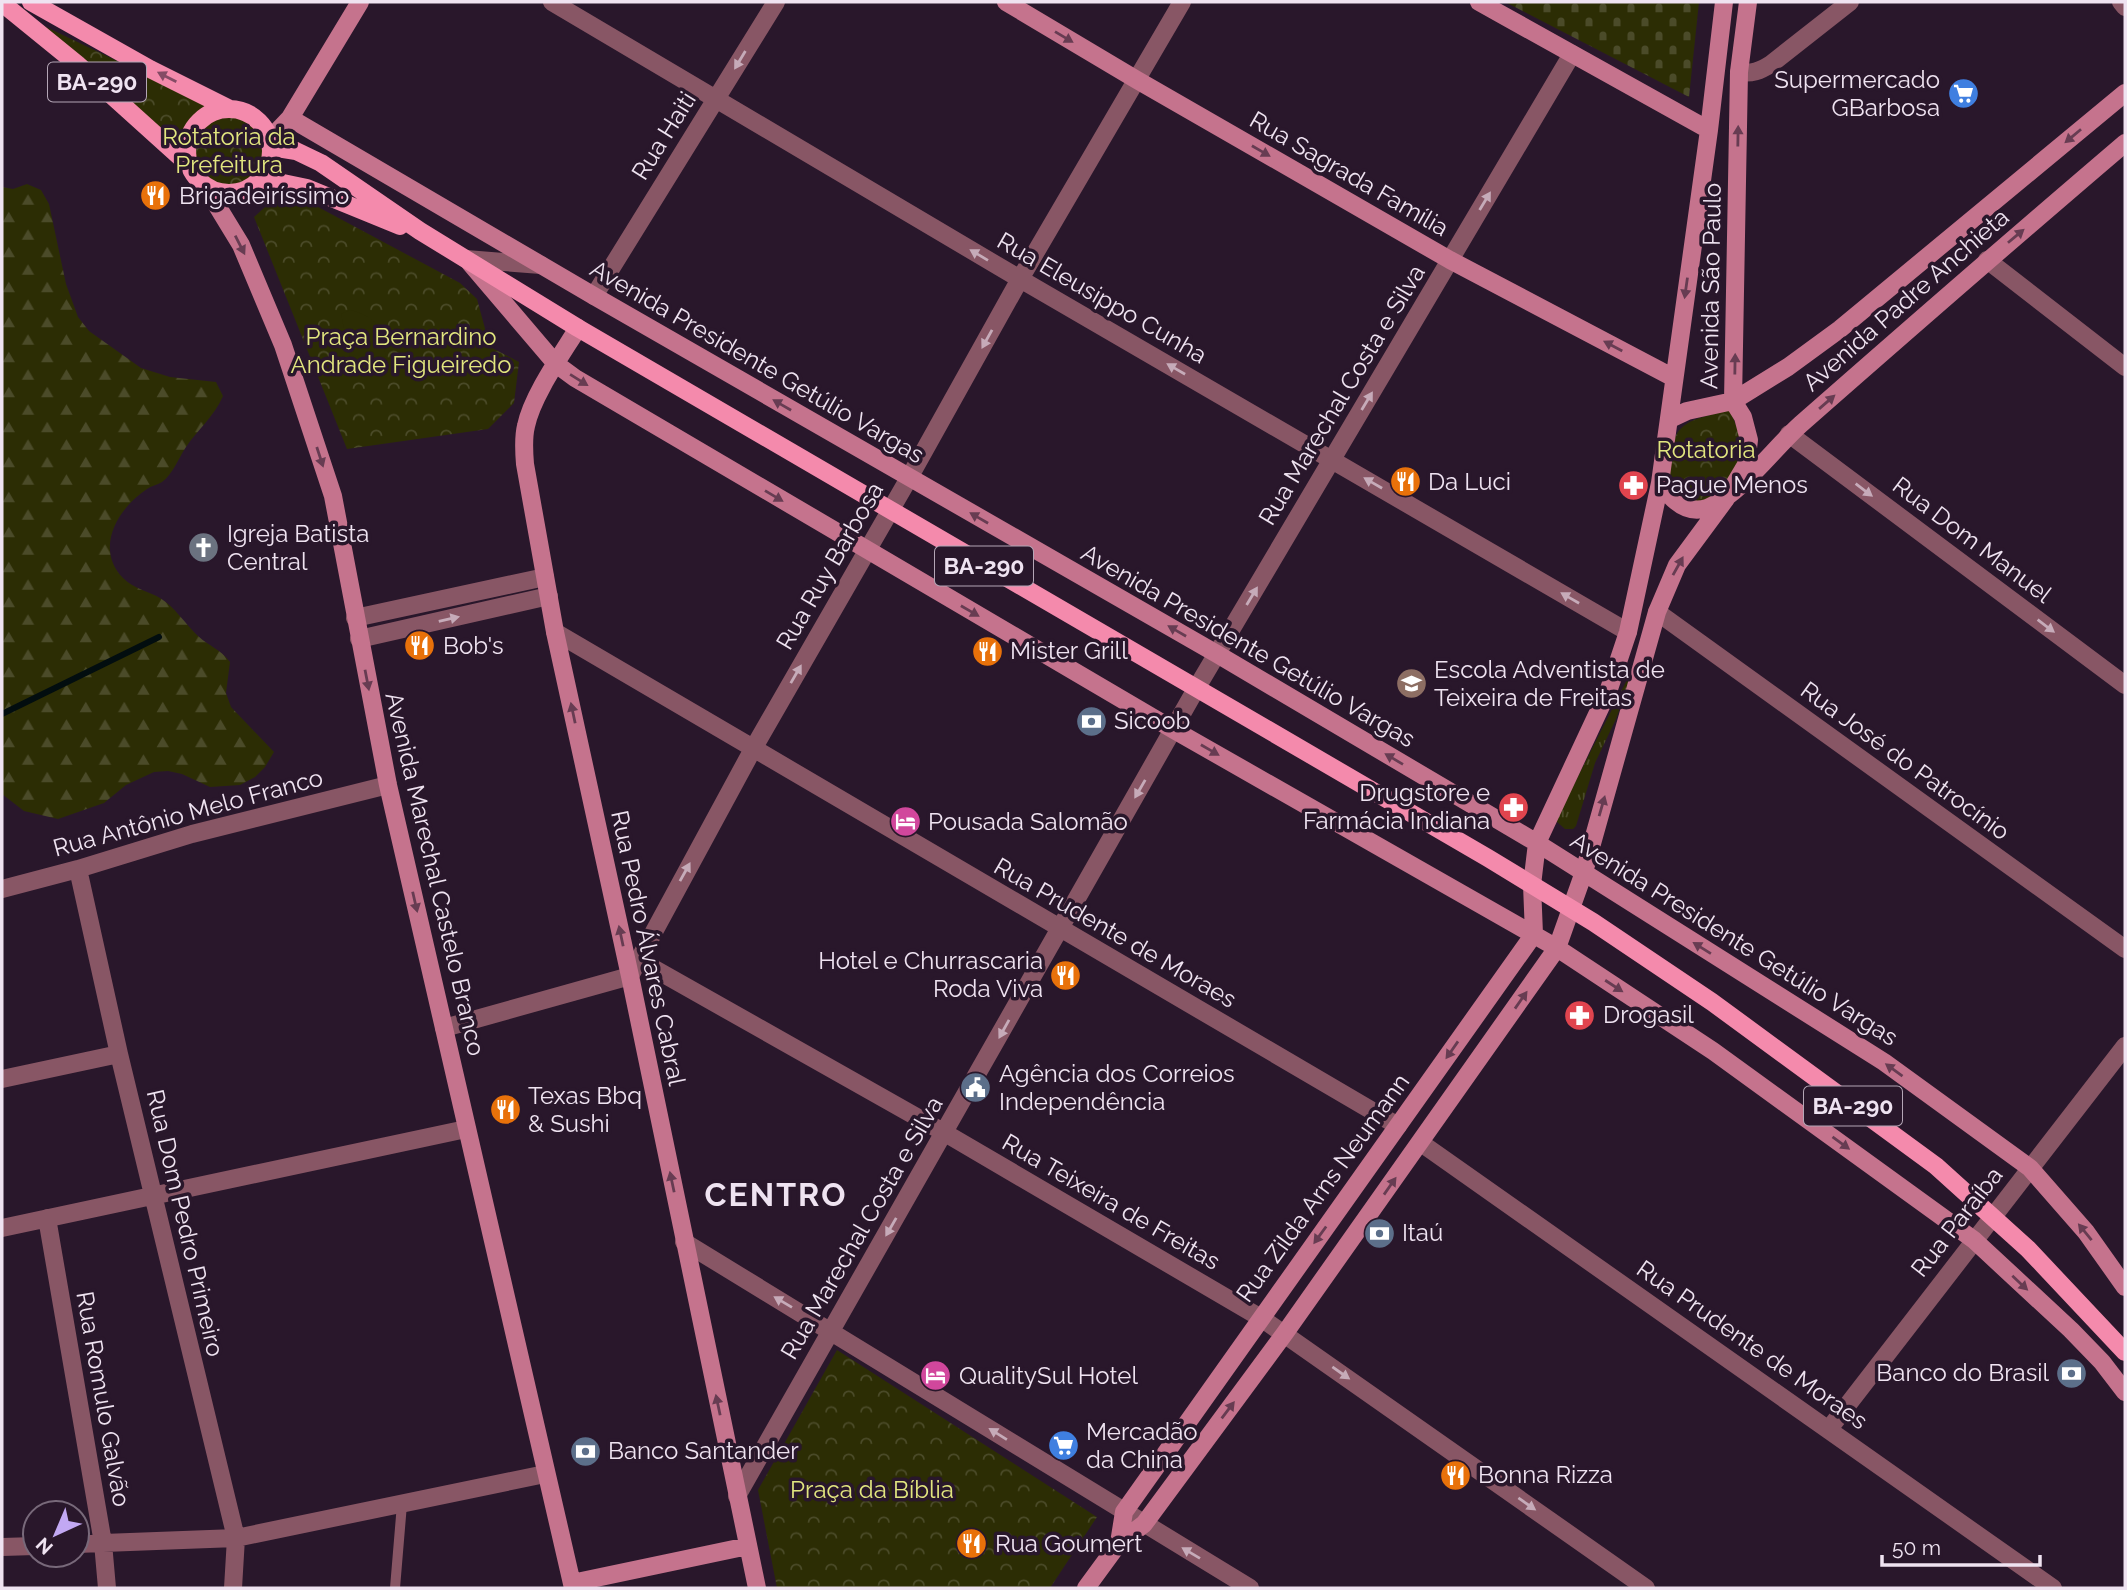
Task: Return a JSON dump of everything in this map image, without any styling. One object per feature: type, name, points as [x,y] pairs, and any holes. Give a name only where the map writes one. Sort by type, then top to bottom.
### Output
[{"type":"main road","name":"BA-290","points":[[31,2],[150,69],[228,108]]},
{"type":"main road","name":"BA-290","points":[[2,3],[69,57],[188,165]]},
{"type":"main road","points":[[228,108],[244,111],[260,122],[271,143],[266,172],[258,183],[246,190],[218,192],[195,177],[188,165],[186,149],[189,134],[199,120],[212,111],[228,108]]},
{"type":"main road","name":"BA-290","points":[[271,143],[321,163],[420,231],[578,328],[1571,908],[1712,1002],[1936,1166],[1993,1215],[2125,1352]]},
{"type":"main road","name":"BA-290","points":[[258,183],[283,183],[307,188],[394,224],[420,231]]},
{"type":"street","points":[[271,143],[290,118],[360,2]]},
{"type":"street","name":"Rua Eleusippo Cunha","points":[[552,2],[1020,279],[1629,632]]},
{"type":"street","name":"Rua Haiti","points":[[594,296],[776,2]]},
{"type":"street","name":"Rua Sagrada Família","points":[[1006,2],[1450,260],[1674,378]]},
{"type":"street","name":"Rua Ruy Barbosa","points":[[633,968],[753,749],[1020,279],[1182,2]]},
{"type":"street","points":[[1479,2],[1709,130]]},
{"type":"street","name":"Avenida São Paulo","points":[[1532,885],[1537,844],[1609,689],[1629,632],[1660,483],[1670,419],[1724,2]]},
{"type":"street","name":"Avenida São Paulo","points":[[1571,908],[1584,872],[1657,612],[1677,565],[1725,500],[1746,466],[1749,446],[1743,417],[1734,401],[1739,72],[1748,2]]},
{"type":"street","points":[[1739,72],[1749,74],[1760,71],[1850,2]]},
{"type":"street","points":[[2121,2],[2125,7]]},
{"type":"street","name":"Rua Marechal Costa e Silva","points":[[737,1496],[830,1330],[946,1133],[1196,689],[1572,54]]},
{"type":"street","name":"Avenida Padre Anchieta","points":[[1734,401],[1788,368],[1840,329],[2125,93]]},
{"type":"street","name":"Avenida Presidente Getúlio Vargas","points":[[290,118],[1217,654],[1584,872],[1884,1062],[2029,1168],[2086,1232],[2125,1287]]},
{"type":"street","name":"Avenida Padre Anchieta","points":[[1725,500],[1790,434],[1987,260],[2125,143]]},
{"type":"street","name":"Avenida Marechal Castelo Branco","points":[[205,186],[242,245],[283,345],[333,496],[388,785],[573,1586]]},
{"type":"street","points":[[466,259],[541,265]]},
{"type":"street","points":[[466,259],[556,364],[575,378],[1174,730],[1534,934],[1713,1051],[1974,1240],[2071,1330],[2102,1362],[2125,1392]]},
{"type":"street","points":[[1987,260],[2125,367]]},
{"type":"street","name":"Rua Pedro Álvares Cabral","points":[[578,328],[546,380],[526,424],[525,464],[555,632],[633,968],[684,1242],[757,1588]]},
{"type":"street","points":[[1670,419],[1688,411],[1734,401]]},
{"type":"street","name":"Rua Dom Manuel","points":[[1790,434],[2125,685]]},
{"type":"street","points":[[1660,483],[1669,498],[1677,504],[1691,508],[1703,509],[1725,500]]},
{"type":"street","points":[[355,618],[545,577]]},
{"type":"street","points":[[359,639],[549,596]]},
{"type":"street","name":"Rua José do Patrocínio","points":[[1657,612],[2125,949]]},
{"type":"street","name":"Rua Prudente de Moraes","points":[[555,632],[1398,1126]]},
{"type":"street","name":"Rua Antônio Melo Franco","points":[[2,889],[192,834],[388,785]]},
{"type":"street","name":"Rua Dom Pedro Primeiro","points":[[78,869],[152,1196],[236,1538],[233,1588]]},
{"type":"street","points":[[1532,885],[1534,934]]},
{"type":"street","points":[[1086,1588],[1119,1543],[1144,1524],[1286,1333],[1557,948],[1571,908]]},
{"type":"street","name":"Rua Zilda Arns Neumann","points":[[1124,1511],[1534,934]]},
{"type":"street","points":[[444,1028],[633,968]]},
{"type":"street","name":"Rua Teixeira de Freitas","points":[[633,968],[946,1133],[1286,1333],[1646,1588]]},
{"type":"street","name":"Rua Paraíba","points":[[1829,1429],[2125,1046]]},
{"type":"street","points":[[2,1079],[119,1054]]},
{"type":"street","points":[[2,1228],[466,1129]]},
{"type":"street","name":"Rua Prudente de Moraes","points":[[1421,1143],[2053,1588]]},
{"type":"street","name":"Rua Romulo Galvão","points":[[47,1219],[103,1543],[107,1588]]},
{"type":"street","points":[[684,1242],[1246,1587]]},
{"type":"street","points":[[91,1543],[236,1538],[545,1474]]},
{"type":"street","points":[[1119,1543],[1124,1511]]},
{"type":"street","points":[[2,1547],[21,1546]]},
{"type":"street","points":[[573,1586],[748,1546]]},
{"type":"lane","points":[[396,1588],[402,1504]]},
{"type":"green space","points":[[1505,2],[1699,2],[1689,97]]},
{"type":"green space","points":[[42,25],[209,105],[196,113],[188,123],[179,149],[99,71]]},
{"type":"green space","name":"Rotatoria da Prefeitura","points":[[224,112],[249,120],[262,137],[265,156],[257,175],[249,182],[223,189],[199,173],[193,152],[194,131],[208,119]]},
{"type":"green space","points":[[27,184],[41,190],[49,204],[66,284],[78,317],[89,331],[141,368],[170,377],[216,382],[223,396],[169,475],[136,497],[119,518],[113,529],[110,554],[123,578],[165,602],[198,636],[230,662],[226,693],[231,707],[274,752],[255,777],[240,785],[210,787],[182,774],[154,772],[126,785],[104,803],[58,819],[24,811],[2,794],[2,187],[13,189]]},
{"type":"green space","name":"Praça Bernardino Andrade Figueiredo","points":[[273,200],[305,200],[460,283],[477,299],[490,347],[519,362],[514,403],[488,429],[347,449],[254,217]]},
{"type":"green space","points":[[351,310],[369,317],[378,326],[386,356],[351,362],[341,314]]},
{"type":"green space","name":"Rotatoria","points":[[1730,410],[1741,446],[1736,468],[1730,479],[1713,496],[1703,500],[1692,501],[1681,497],[1668,480],[1672,447],[1676,437],[1688,423]]},
{"type":"green space","points":[[1637,660],[1616,719],[1595,763],[1576,826],[1573,829],[1565,829],[1556,821]]},
{"type":"green space","name":"Praça da Bíblia","points":[[837,1350],[1097,1517],[1050,1588],[777,1588],[758,1490]]},
{"type":"waterway","points":[[2,714],[159,637]]},
{"type":"place","name":"Supermercado GBarbosa","points":[[1963,94]]},
{"type":"place","name":"Brigadeiríssimo","points":[[156,196]]},
{"type":"place","name":"Da Luci","points":[[1405,482]]},
{"type":"place","name":"Pague Menos","points":[[1633,485]]},
{"type":"place","name":"Igreja Batista Central","points":[[204,548]]},
{"type":"place","name":"Bob's","points":[[420,646]]},
{"type":"place","name":"Mister Grill","points":[[987,651]]},
{"type":"place","name":"Escola Adventista de Teixeira de Freitas","points":[[1411,684]]},
{"type":"place","name":"Sicoob","points":[[1091,721]]},
{"type":"place","name":"Drugstore e Farmácia Indiana","points":[[1513,807]]},
{"type":"place","name":"Pousada Salomão","points":[[905,822]]},
{"type":"place","name":"Hotel e Churrascaria Roda Viva","points":[[1066,975]]},
{"type":"place","name":"Drogasil","points":[[1580,1015]]},
{"type":"place","name":"Agência dos Correios Independência","points":[[976,1088]]},
{"type":"place","name":"Texas Bbq & Sushi","points":[[505,1110]]},
{"type":"place","name":"Itaú","points":[[1379,1233]]},
{"type":"place","name":"Banco do Brasil","points":[[2072,1373]]},
{"type":"place","name":"QualitySul Hotel","points":[[936,1376]]},
{"type":"place","name":"Mercadão da China","points":[[1063,1446]]},
{"type":"place","name":"Banco Santander","points":[[585,1451]]},
{"type":"place","name":"Bonna Rizza","points":[[1455,1475]]},
{"type":"place","name":"Rua Goumert","points":[[972,1544]]},
{"type":"district","name":"CENTRO","points":[[776,1195]]}]
